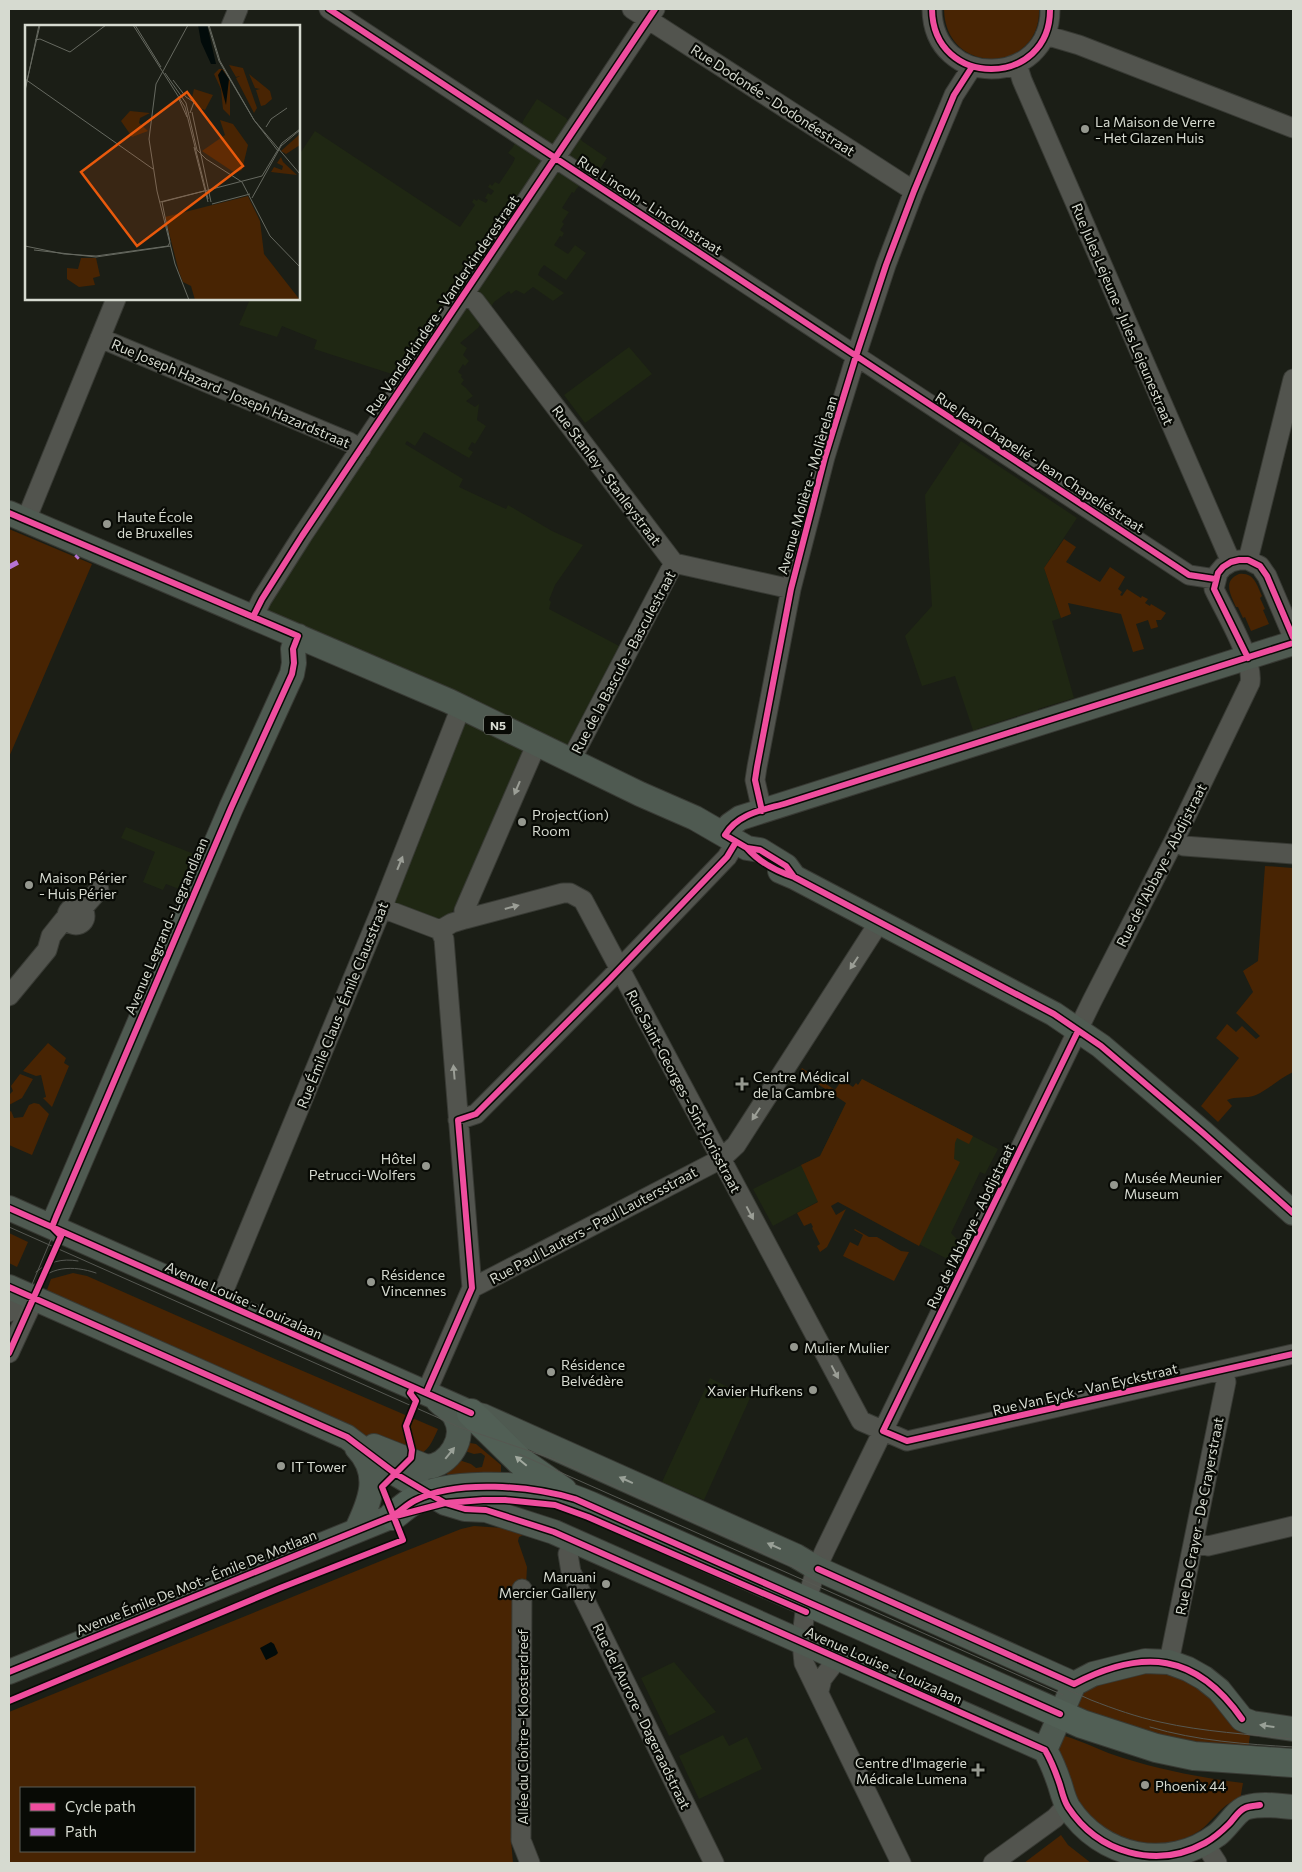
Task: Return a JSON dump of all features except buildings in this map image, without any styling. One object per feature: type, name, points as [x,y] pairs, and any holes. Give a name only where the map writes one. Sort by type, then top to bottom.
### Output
[{"type":"highway","points":[[471,1413],[520,1461],[575,1499]]},
{"type":"highway","name":"Avenue Louise - Louizalaan","points":[[393,1516],[462,1488],[505,1488],[547,1492],[575,1499],[806,1607],[1058,1719],[1114,1748],[1152,1760],[1211,1774],[1293,1778]]},
{"type":"highway","name":"Avenue Louise - Louizalaan","points":[[437,1499],[505,1500],[555,1506],[588,1517],[806,1607]]},
{"type":"highway","name":"Avenue Louise - Louizalaan","points":[[1058,1719],[1082,1724],[1156,1748],[1194,1756],[1293,1763]]},
{"type":"main road","name":"N5","points":[[17,516],[461,708],[689,815],[736,841]]},
{"type":"main road","name":"Avenue Legrand - Legrandlaan","points":[[52,1227],[227,817],[292,674],[294,663],[293,649],[298,636]]},
{"type":"main road","points":[[1293,643],[740,818],[730,825],[736,841],[760,850],[786,866],[794,877],[1054,1014],[1101,1046],[1293,1213]]},
{"type":"main road","name":"Avenue Louise - Louizalaan","points":[[9,1208],[471,1413],[483,1416],[796,1556],[818,1568],[1074,1684]]},
{"type":"main road","name":"Avenue Louise - Louizalaan","points":[[17,1297],[346,1438],[396,1474],[437,1499],[465,1509],[486,1510],[547,1529],[574,1540],[1045,1750]]},
{"type":"main road","points":[[346,1438],[364,1440],[427,1468],[436,1467],[456,1447],[460,1432],[454,1416],[430,1395]]},
{"type":"main road","points":[[346,1438],[364,1456],[370,1468],[369,1504],[356,1530]]},
{"type":"main road","name":"Avenue Émile De Mot - Émile De Motlaan","points":[[9,1672],[393,1516]]},
{"type":"main road","points":[[1293,1729],[1267,1726],[1242,1719],[1231,1703],[1212,1684],[1188,1669],[1169,1662],[1145,1661],[1093,1674],[1074,1684],[1045,1750],[1053,1764],[1067,1805],[1080,1823],[1116,1849],[1138,1855],[1168,1855],[1183,1852],[1204,1843],[1218,1834],[1246,1807],[1260,1805],[1293,1807]]},
{"type":"street","points":[[231,25],[238,9]]},
{"type":"street","name":"Rue Lincoln - Lincolnstraat","points":[[329,9],[856,356]]},
{"type":"street","points":[[932,9],[936,33],[945,48],[957,59],[972,67],[995,70],[1017,64],[1034,52],[1045,36],[1049,26],[1050,9]]},
{"type":"street","name":"Rue Vanderkindere - Vanderkinderestraat","points":[[253,617],[262,599],[302,536],[556,158],[645,12]]},
{"type":"street","name":"Rue Dodonée - Dodonéestraat","points":[[645,12],[914,191]]},
{"type":"street","points":[[1045,36],[1079,45],[1293,128]]},
{"type":"street","name":"Rue Jules Lejeune - Jules Lejeunestraat","points":[[1017,64],[1022,80],[1239,561]]},
{"type":"street","name":"Avenue Molière - Molièrelaan","points":[[762,811],[756,776],[791,589],[825,457],[886,265],[954,95],[972,67]]},
{"type":"street","name":"Rue Stanley - Stanleystraat","points":[[464,294],[475,302],[674,563]]},
{"type":"street","points":[[17,516],[100,338],[116,300]]},
{"type":"street","name":"Rue Joseph Hazard - Joseph Hazardstraat","points":[[100,338],[340,438],[361,449]]},
{"type":"street","name":"Rue Jean Chapelié - Jean Chapeliéstraat","points":[[856,356],[1189,574],[1215,579]]},
{"type":"street","points":[[1239,561],[1288,422],[1293,379]]},
{"type":"street","points":[[1248,658],[1214,589],[1215,579],[1223,567],[1239,561],[1264,569],[1293,637]]},
{"type":"street","points":[[674,563],[791,589]]},
{"type":"street","name":"Rue de la Bascule - Basculestraat","points":[[571,760],[674,563]]},
{"type":"street","name":"Rue de l'Abbaye - Abdijstraat","points":[[901,1863],[804,1663],[802,1642],[806,1607],[825,1550],[1078,1031],[1174,842],[1250,684],[1251,672],[1248,658]]},
{"type":"street","name":"Rue Émile Claus - Émile Clausstraat","points":[[219,1302],[382,908],[461,708]]},
{"type":"street","points":[[465,919],[464,911],[537,743]]},
{"type":"street","points":[[458,1120],[476,1114],[619,970],[721,863],[736,841]]},
{"type":"street","points":[[1174,842],[1184,846],[1293,854]]},
{"type":"street","points":[[9,996],[47,950],[52,936],[75,917],[99,890]]},
{"type":"street","name":"Rue Saint-Georges - Sint-Jorisstraat","points":[[440,930],[452,923],[465,919],[563,893],[570,893],[583,900],[861,1421],[883,1431]]},
{"type":"street","points":[[382,908],[440,930],[444,939],[472,1288],[430,1395]]},
{"type":"street","name":"Rue Paul Lauters - Paul Lautersstraat","points":[[472,1288],[721,1159],[736,1145],[880,921]]},
{"type":"street","points":[[9,1353],[17,1297]]},
{"type":"street","name":"Rue Van Eyck - Van Eyckstraat","points":[[883,1431],[907,1442],[1293,1354]]},
{"type":"street","name":"Rue De Crayer - De Crayerstraat","points":[[1169,1662],[1226,1382],[1223,1370]]},
{"type":"street","points":[[1194,1543],[1208,1546],[1293,1526]]},
{"type":"street","name":"Rue de l'Aurore - Dageraadstraat","points":[[574,1540],[568,1554],[571,1572],[714,1863]]},
{"type":"street","name":"Allée du Cloître - Kloosterdreef","points":[[522,1589],[521,1840],[530,1863]]},
{"type":"street","points":[[819,1691],[822,1679],[838,1658]]},
{"type":"street","points":[[993,1863],[1055,1818],[1067,1805]]},
{"type":"street","points":[[1204,1843],[1216,1863]]},
{"type":"shaded area","points":[[944,9],[1039,9],[1036,30],[1025,46],[1010,55],[993,59],[975,56],[960,47],[948,31]]},
{"type":"shaded area","points":[[537,99],[566,118],[582,141],[607,158],[600,169],[577,188],[574,193],[572,192],[562,208],[569,212],[562,222],[564,224],[560,230],[564,233],[554,245],[568,254],[575,245],[586,253],[566,280],[544,265],[540,270],[538,275],[564,293],[553,301],[533,287],[524,294],[516,290],[511,294],[509,291],[494,302],[478,328],[460,343],[467,348],[463,355],[469,361],[465,366],[463,364],[458,372],[464,380],[461,384],[473,396],[466,401],[475,407],[479,404],[477,420],[486,426],[475,444],[472,442],[468,449],[473,452],[469,458],[424,432],[415,446],[407,441],[405,444],[463,479],[459,487],[506,509],[508,505],[552,531],[583,545],[555,585],[549,600],[551,602],[549,609],[621,647],[573,746],[528,750],[448,921],[434,922],[396,908],[391,897],[464,717],[248,603],[381,401],[395,375],[314,349],[317,340],[282,326],[277,337],[239,325],[250,300],[300,300],[300,154],[315,131],[460,227],[475,205],[472,202],[474,199],[486,203],[488,200],[485,198],[488,193],[491,195],[494,191],[488,187],[490,184],[492,186],[495,182],[499,184],[513,163],[515,158],[508,153],[513,147],[524,119]]},
{"type":"shaded area","points":[[629,347],[652,374],[585,423],[564,395]]},
{"type":"shaded area","points":[[961,441],[1077,518],[1044,568],[1061,618],[1052,621],[1074,698],[1038,709],[1039,713],[1034,715],[1033,711],[977,729],[978,732],[974,733],[955,676],[922,686],[905,636],[932,606],[925,495]]},
{"type":"shaded area","points":[[9,529],[92,564],[9,757]]},
{"type":"shaded area","points":[[1064,539],[1076,547],[1066,562],[1100,582],[1110,567],[1125,577],[1118,589],[1122,592],[1120,595],[1122,596],[1127,589],[1141,598],[1142,596],[1148,599],[1145,603],[1150,606],[1151,604],[1166,613],[1161,620],[1156,620],[1158,627],[1151,629],[1148,620],[1136,624],[1144,649],[1133,652],[1121,614],[1068,603],[1071,614],[1061,618],[1044,568]]},
{"type":"shaded area","points":[[1239,574],[1252,577],[1262,596],[1260,598],[1265,609],[1263,610],[1269,624],[1251,631],[1245,617],[1243,618],[1238,607],[1236,607],[1230,593],[1229,584]]},
{"type":"shaded area","points":[[126,827],[194,854],[179,889],[166,884],[163,890],[143,882],[155,852],[121,838]]},
{"type":"shaded area","points":[[1265,866],[1293,868],[1293,1072],[1256,1095],[1227,1100],[1232,1106],[1218,1122],[1201,1106],[1239,1058],[1216,1038],[1227,1024],[1236,1032],[1242,1026],[1256,1039],[1260,1036],[1236,1013],[1253,992],[1243,971],[1258,961]]},
{"type":"shaded area","points":[[48,1043],[66,1058],[64,1063],[69,1066],[52,1107],[43,1098],[46,1097],[41,1075],[36,1076],[23,1071]]},
{"type":"shaded area","points":[[802,1068],[835,1090],[842,1080],[853,1087],[856,1083],[858,1085],[862,1079],[973,1136],[969,1144],[957,1138],[954,1159],[960,1162],[919,1246],[838,1202],[831,1206],[836,1215],[846,1209],[827,1247],[820,1252],[817,1246],[820,1244],[811,1223],[804,1226],[797,1213],[818,1202],[801,1165],[820,1156],[846,1103],[800,1072]]},
{"type":"shaded area","points":[[20,1074],[33,1079],[22,1098],[9,1105],[9,1095],[13,1091],[11,1086]]},
{"type":"shaded area","points":[[862,1079],[998,1149],[985,1174],[980,1172],[951,1233],[960,1242],[951,1261],[828,1196],[773,1226],[753,1189],[820,1156],[846,1103]]},
{"type":"shaded area","points":[[39,1104],[49,1114],[32,1155],[9,1145],[9,1112],[11,1111],[14,1118],[23,1117],[29,1105]]},
{"type":"shaded area","points":[[855,1229],[869,1237],[877,1237],[901,1251],[909,1252],[894,1281],[843,1256],[850,1242],[858,1246],[863,1235]]},
{"type":"shaded area","points":[[9,1233],[28,1242],[17,1267],[9,1263]]},
{"type":"shaded area","points":[[73,1273],[87,1276],[438,1429],[427,1449],[415,1457],[44,1298],[51,1279]]},
{"type":"shaded area","points":[[710,1378],[750,1398],[704,1500],[662,1482]]},
{"type":"shaded area","points":[[470,1443],[476,1444],[501,1465],[501,1473],[448,1475],[445,1472],[459,1460],[476,1468],[482,1467],[485,1456],[481,1453],[474,1454],[465,1451]]},
{"type":"shaded area","points":[[474,1526],[503,1528],[523,1535],[519,1537],[518,1541],[527,1567],[511,1840],[513,1863],[9,1863],[9,1712],[461,1529]]},
{"type":"shaded area","points":[[271,1642],[278,1653],[266,1660],[260,1648]]},
{"type":"shaded area","points":[[674,1662],[716,1712],[669,1736],[641,1678]]},
{"type":"shaded area","points":[[1152,1671],[1185,1677],[1251,1728],[1248,1750],[1194,1742],[1145,1731],[1080,1709],[1076,1704],[1081,1692],[1093,1686]]},
{"type":"shaded area","points":[[723,1735],[729,1746],[747,1737],[762,1769],[699,1799],[679,1756]]},
{"type":"shaded area","points":[[1065,1736],[1116,1756],[1152,1766],[1197,1776],[1243,1783],[1240,1800],[1229,1803],[1204,1827],[1186,1838],[1158,1844],[1130,1841],[1104,1829],[1090,1818],[1081,1807],[1067,1780],[1055,1745]]},
{"type":"shaded area","points":[[1061,1835],[1068,1845],[1091,1863],[1024,1863]]},
{"type":"tram line","points":[[9,509],[166,577],[275,621],[289,633],[296,647],[297,655],[296,672],[293,681],[218,843],[9,1339]]},
{"type":"tram line","points":[[9,1227],[459,1427],[556,1460],[1091,1700],[1151,1720],[1210,1730],[1293,1739]]},
{"type":"tram line","points":[[36,1272],[56,1262],[66,1260],[78,1261]]},
{"type":"tram line","points":[[33,1286],[46,1274],[62,1269],[79,1269],[96,1273]]},
{"type":"tram line","points":[[519,1454],[1063,1695]]},
{"type":"tram line","points":[[1150,1727],[1203,1739],[1293,1747]]},
{"type":"marked path","points":[[9,567],[22,560]]},
{"type":"cycle path","points":[[329,9],[1189,575],[1215,579]]},
{"type":"cycle path","points":[[253,617],[262,599],[302,536],[655,9]]},
{"type":"cycle path","points":[[932,9],[937,35],[951,54],[970,65],[992,69],[1013,65],[1032,54],[1045,35],[1050,9]]},
{"type":"cycle path","points":[[762,811],[755,780],[757,767],[791,589],[825,457],[886,265],[954,95],[972,67]]},
{"type":"cycle path","points":[[9,513],[298,636],[293,649],[294,663],[292,674],[231,808],[56,1217],[52,1227],[61,1236],[9,1353]]},
{"type":"cycle path","points":[[1248,658],[1214,589],[1218,573],[1231,562],[1248,560],[1260,566],[1267,576],[1293,637]]},
{"type":"cycle path","points":[[794,877],[786,866],[760,850],[747,848],[725,835],[737,822],[752,813],[1293,643]]},
{"type":"cycle path","points":[[426,1393],[472,1288],[458,1120],[476,1114],[609,980],[727,857],[736,842]]},
{"type":"cycle path","points":[[747,848],[762,862],[774,869],[794,877],[1054,1014],[1101,1046],[1293,1213]]},
{"type":"cycle path","points":[[1078,1031],[883,1431],[907,1441],[1293,1354]]},
{"type":"cycle path","points":[[9,1208],[471,1413]]},
{"type":"cycle path","points":[[9,1287],[347,1437],[396,1474],[445,1503],[465,1509],[486,1510],[554,1532],[1045,1750],[1054,1768],[1068,1807],[1080,1823],[1095,1836],[1112,1846],[1148,1856],[1186,1851],[1215,1837],[1243,1809],[1260,1805]]},
{"type":"cycle path","points":[[9,1701],[280,1588],[403,1540],[382,1487],[411,1458],[412,1450],[406,1426],[416,1401],[410,1393],[413,1388]]},
{"type":"cycle path","points":[[397,1513],[413,1501],[433,1493],[473,1487],[517,1488],[558,1494],[575,1499],[1060,1714]]},
{"type":"cycle path","points":[[9,1672],[388,1518],[445,1503],[483,1500],[505,1500],[555,1505],[588,1517],[806,1612]]},
{"type":"cycle path","points":[[818,1569],[1074,1684],[1099,1672],[1123,1665],[1145,1662],[1167,1663],[1187,1669],[1206,1681],[1224,1697],[1242,1719]]},
{"type":"place","name":"La Maison de Verre - Het Glazen Huis","points":[[1085,129]]},
{"type":"place","name":"Haute École de Bruxelles","points":[[107,524]]},
{"type":"place","name":"Project(ion) Room","points":[[522,822]]},
{"type":"place","name":"Maison Périer - Huis Périer","points":[[29,885]]},
{"type":"place","name":"Centre Médical de la Cambre","points":[[742,1084]]},
{"type":"place","name":"Hôtel Petrucci-Wolfers","points":[[426,1166]]},
{"type":"place","name":"Musée Meunier Museum","points":[[1114,1185]]},
{"type":"place","name":"Résidence Vincennes","points":[[371,1282]]},
{"type":"place","name":"Mulier Mulier","points":[[794,1347]]},
{"type":"place","name":"Résidence Belvédère","points":[[551,1372]]},
{"type":"place","name":"Xavier Hufkens","points":[[813,1390]]},
{"type":"place","name":"IT Tower","points":[[281,1466]]},
{"type":"place","name":"Maruani Mercier Gallery","points":[[606,1584]]},
{"type":"place","name":"Centre d'Imagerie Médicale Lumena","points":[[978,1770]]},
{"type":"place","name":"Phoenix 44","points":[[1145,1785]]}]
